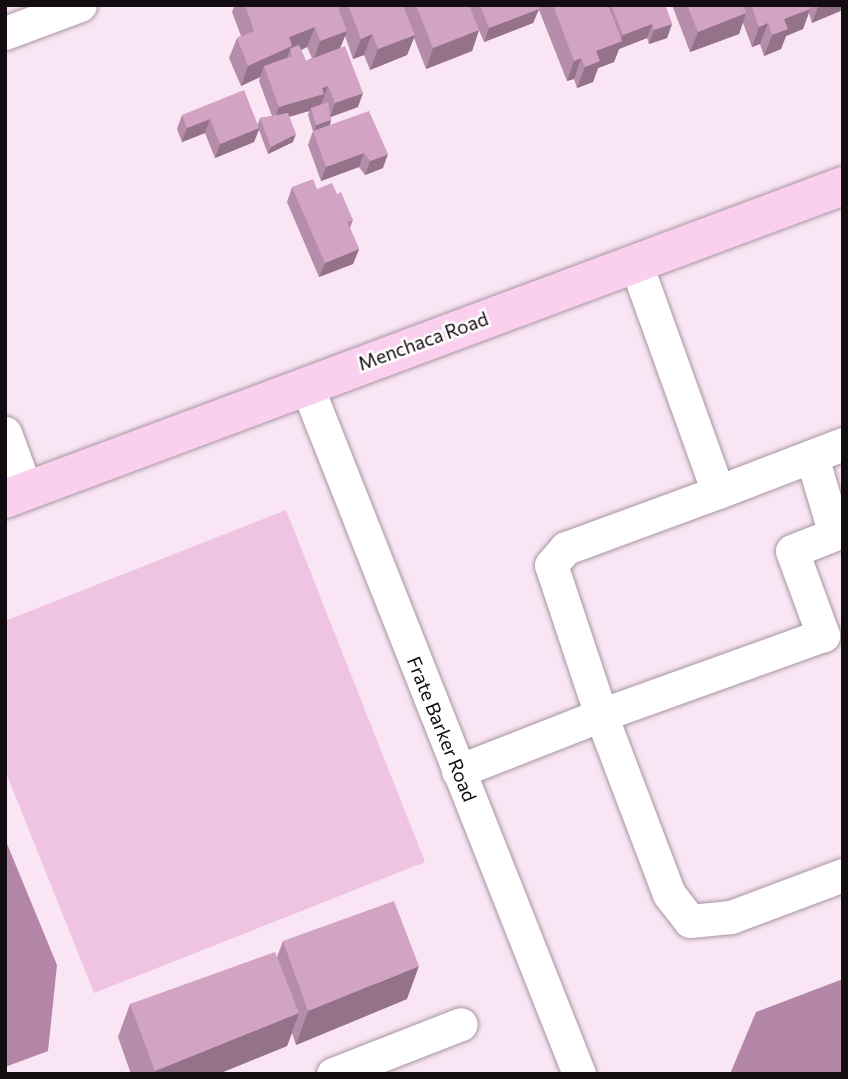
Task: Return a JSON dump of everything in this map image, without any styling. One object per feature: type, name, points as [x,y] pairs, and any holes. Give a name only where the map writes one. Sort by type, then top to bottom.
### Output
[{"type":"main road","name":"Menchaca Road","points":[[16,495],[306,384],[843,186]]},
{"type":"street","points":[[5,33],[79,5]]},
{"type":"street","points":[[636,264],[718,492]]},
{"type":"street","name":"Frate Barker Road","points":[[306,384],[579,1074]]},
{"type":"street","points":[[5,433],[16,495]]},
{"type":"street","points":[[843,444],[565,548],[551,565],[601,715],[669,894],[690,921],[731,917],[843,875]]},
{"type":"street","points":[[458,771],[601,715],[823,635],[792,551],[835,534],[812,457]]},
{"type":"street","points":[[333,1074],[461,1024]]},
{"type":"shaded area","points":[[286,510],[425,862],[94,993],[5,770],[5,621]]},
{"type":"shaded area","points":[[5,839],[57,965],[48,1051],[5,1067]]},
{"type":"shaded area","points":[[843,979],[843,1074],[730,1074],[756,1012]]},
{"type":"building","points":[[245,5],[337,5],[347,31],[320,41],[315,27],[289,37],[292,46],[248,66],[237,38],[254,31]]},
{"type":"building","points":[[348,5],[403,5],[415,35],[378,49],[372,34],[361,39]]},
{"type":"building","points":[[416,5],[469,5],[479,30],[433,48]]},
{"type":"building","points":[[480,5],[537,5],[539,9],[489,28]]},
{"type":"building","points":[[553,5],[608,5],[622,41],[596,51],[600,61],[585,67],[581,58],[574,61]]},
{"type":"building","points":[[611,5],[665,5],[672,24],[654,30],[652,24],[623,35]]},
{"type":"building","points":[[687,5],[743,5],[746,13],[698,32]]},
{"type":"building","points":[[751,5],[809,5],[810,9],[784,19],[788,29],[772,35],[768,23],[759,27]]},
{"type":"building","points":[[299,45],[306,61],[345,46],[363,93],[335,103],[328,86],[322,88],[324,94],[279,107],[264,66],[292,56],[291,48]]},
{"type":"building","points":[[244,90],[259,128],[220,144],[210,119],[187,128],[182,115]]},
{"type":"building","points":[[328,102],[331,120],[316,125],[311,108]]},
{"type":"building","points":[[369,111],[388,154],[370,161],[364,153],[326,167],[313,131]]},
{"type":"building","points":[[288,113],[296,134],[271,147],[260,118]]},
{"type":"building","points":[[313,179],[317,189],[332,183],[337,194],[341,192],[353,220],[347,222],[359,249],[325,263],[292,187]]},
{"type":"building","points":[[394,901],[419,966],[308,1011],[283,941]]},
{"type":"building","points":[[275,952],[299,1013],[155,1071],[130,1004]]}]
